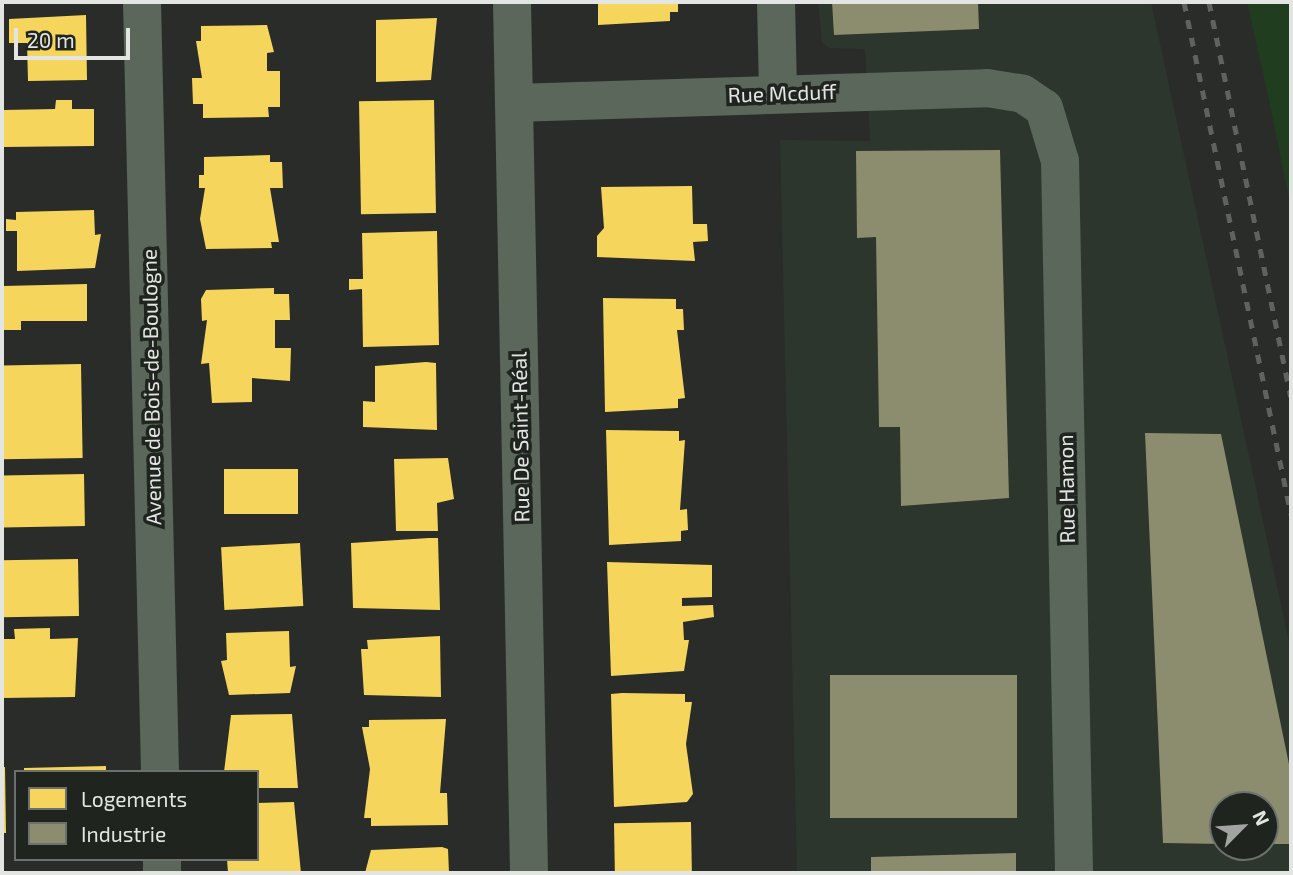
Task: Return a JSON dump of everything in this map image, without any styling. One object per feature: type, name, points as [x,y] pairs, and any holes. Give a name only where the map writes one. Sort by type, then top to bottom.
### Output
[{"type":"street","name":"Avenue de Bois-de-Boulogne","points":[[142,2],[160,770]]},
{"type":"street","name":"Rue De Saint-Réal","points":[[512,2],[529,873]]},
{"type":"street","points":[[776,2],[778,93]]},
{"type":"street","name":"Rue Mcduff","points":[[514,103],[987,88],[1023,94],[1044,108]]},
{"type":"street","name":"Rue Hamon","points":[[1044,108],[1060,161],[1074,873]]},
{"type":"shaded area","points":[[818,2],[1151,2],[1291,651],[1291,873],[797,873],[780,140],[870,141],[865,49],[829,48],[822,42]]},
{"type":"green space","points":[[1247,2],[1291,2],[1291,208],[1268,95]]},
{"type":"building: Logements","points":[[598,2],[678,2],[678,12],[670,12],[670,21],[598,25]]},
{"type":"building: Logements","points":[[86,15],[87,80],[28,81],[27,43],[9,43],[9,19]]},
{"type":"building: Logements","points":[[437,18],[431,80],[376,82],[376,20]]},
{"type":"building: Logements","points":[[267,25],[274,52],[267,53],[267,71],[280,71],[280,107],[268,107],[269,117],[203,118],[203,104],[193,104],[192,78],[202,78],[196,41],[201,41],[201,26]]},
{"type":"building: Logements","points":[[56,100],[72,100],[72,109],[94,109],[94,146],[4,147],[4,110],[55,109]]},
{"type":"building: Logements","points":[[434,100],[436,213],[361,214],[359,101]]},
{"type":"building: Logements","points":[[270,155],[270,162],[282,162],[283,188],[270,188],[279,242],[271,242],[272,248],[206,249],[200,219],[205,188],[199,188],[199,175],[204,175],[204,157]]},
{"type":"building: Logements","points":[[692,186],[693,224],[707,224],[708,241],[693,242],[695,261],[597,257],[597,236],[604,228],[601,187]]},
{"type":"building: Logements","points":[[94,210],[95,235],[101,234],[95,268],[17,271],[17,231],[6,231],[6,219],[16,220],[16,212]]},
{"type":"building: Logements","points":[[437,231],[439,345],[363,347],[362,289],[349,290],[349,279],[363,279],[362,233]]},
{"type":"building: Logements","points":[[87,284],[87,321],[21,321],[21,330],[4,330],[3,286]]},
{"type":"building: Logements","points":[[274,288],[274,294],[289,294],[290,320],[275,320],[275,348],[291,348],[290,381],[252,378],[252,402],[212,403],[209,363],[201,364],[207,320],[202,321],[201,299],[206,290]]},
{"type":"building: Logements","points":[[603,298],[676,299],[676,309],[683,309],[684,330],[677,330],[685,398],[678,399],[678,408],[605,412]]},
{"type":"building: Logements","points":[[436,363],[437,430],[363,427],[363,401],[375,402],[375,366]]},
{"type":"building: Logements","points":[[81,364],[83,458],[4,459],[2,365]]},
{"type":"building: Logements","points":[[606,430],[679,431],[679,441],[685,440],[680,510],[687,509],[688,530],[681,531],[681,541],[609,545]]},
{"type":"building: Logements","points":[[448,458],[454,499],[437,503],[438,531],[396,531],[394,459]]},
{"type":"building: Logements","points":[[224,469],[298,469],[298,514],[224,514]]},
{"type":"building: Logements","points":[[84,474],[85,526],[3,527],[2,475]]},
{"type":"building: Logements","points":[[438,538],[440,610],[353,608],[351,543]]},
{"type":"building: Logements","points":[[300,543],[303,606],[224,610],[221,547]]},
{"type":"building: Logements","points":[[78,559],[79,616],[3,617],[2,560]]},
{"type":"building: Logements","points":[[607,562],[712,565],[712,597],[682,598],[682,606],[713,605],[714,617],[683,622],[684,640],[689,640],[684,671],[611,676]]},
{"type":"building: Logements","points":[[50,628],[50,639],[78,638],[75,697],[2,698],[2,639],[15,639],[14,629]]},
{"type":"building: Logements","points":[[289,631],[290,667],[296,666],[290,693],[229,695],[221,661],[227,660],[226,633]]},
{"type":"building: Logements","points":[[440,636],[441,697],[364,695],[361,649],[368,649],[367,640]]},
{"type":"building: Logements","points":[[611,694],[685,694],[685,702],[692,702],[686,744],[693,794],[687,802],[614,807]]},
{"type":"building: Logements","points":[[292,714],[298,788],[259,788],[259,770],[224,770],[231,715]]},
{"type":"building: Logements","points":[[446,719],[440,793],[447,793],[448,825],[371,826],[371,818],[364,818],[370,769],[362,727],[369,727],[369,720]]},
{"type":"building: Logements","points":[[106,766],[106,770],[24,770]]},
{"type":"building: Logements","points":[[2,767],[5,767],[6,833],[2,833]]},
{"type":"building: Logements","points":[[294,802],[301,873],[228,873],[227,861],[259,861],[259,803]]},
{"type":"building: Logements","points":[[691,822],[692,873],[615,873],[614,823]]},
{"type":"building: Logements","points":[[448,849],[449,873],[365,873],[371,850]]},
{"type":"building: Industrie","points":[[832,2],[978,2],[979,29],[834,35]]},
{"type":"building: Industrie","points":[[1000,150],[1009,498],[901,506],[900,427],[879,427],[876,237],[857,238],[856,151]]},
{"type":"building: Industrie","points":[[1145,433],[1221,434],[1291,774],[1291,844],[1279,844],[1279,791],[1209,791],[1209,844],[1163,843]]},
{"type":"building: Industrie","points":[[830,675],[1017,675],[1017,818],[830,818]]},
{"type":"building: Industrie","points":[[1016,853],[1016,873],[871,873],[871,857]]},
{"type":"railway","points":[[1184,2],[1291,514]]},
{"type":"railway","points":[[1209,2],[1291,397]]}]
